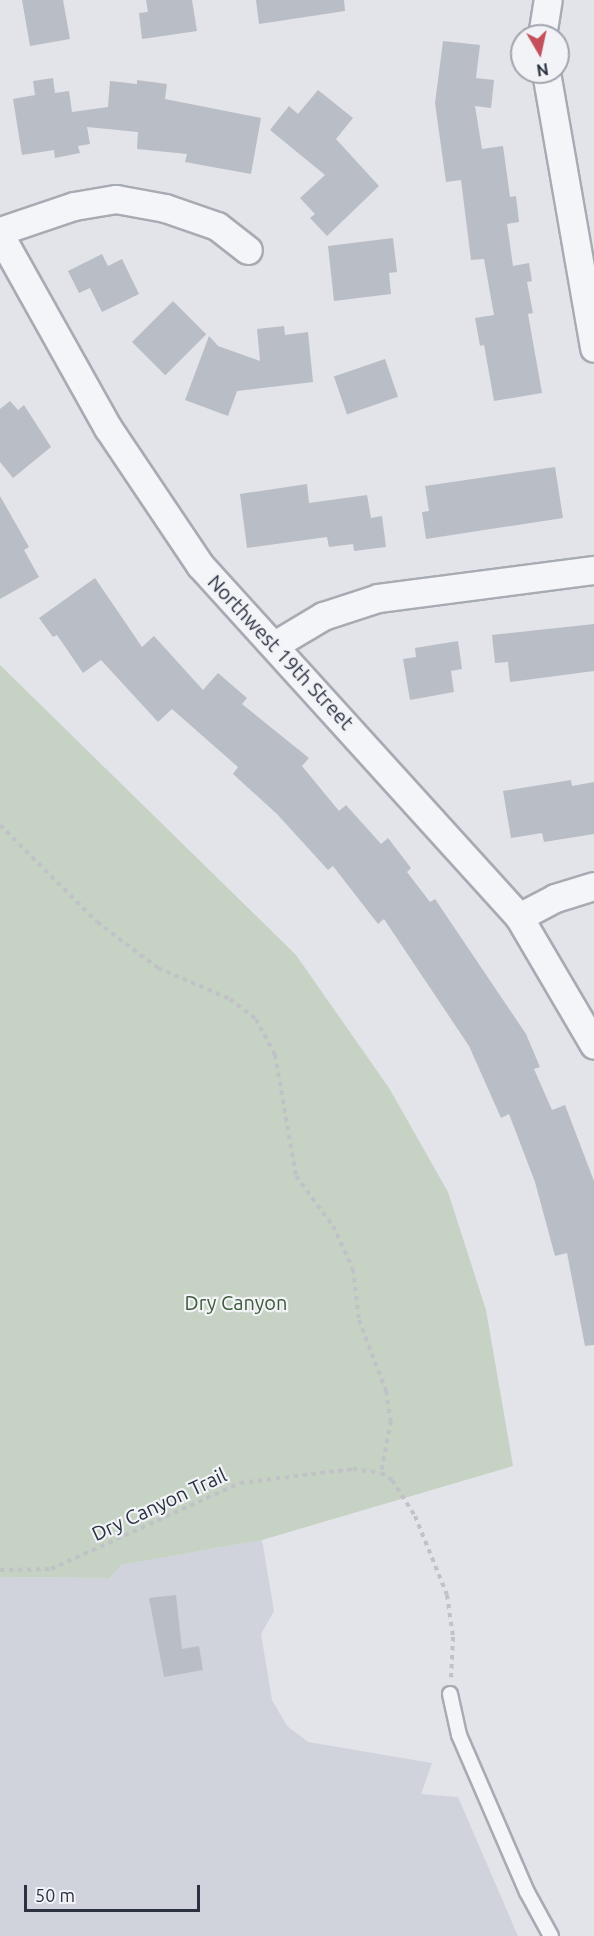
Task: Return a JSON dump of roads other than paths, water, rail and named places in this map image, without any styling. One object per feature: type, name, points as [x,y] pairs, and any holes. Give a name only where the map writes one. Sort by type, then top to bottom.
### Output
[{"type":"street","points":[[544,24],[548,0]]},
{"type":"street","points":[[548,84],[594,348]]},
{"type":"street","points":[[0,233],[74,206],[117,199],[165,208],[217,226],[248,250]]},
{"type":"street","name":"Northwest 19th Street","points":[[0,233],[108,428],[200,565],[276,644],[519,917],[594,1046]]},
{"type":"street","points":[[276,644],[323,616],[378,598],[594,570]]},
{"type":"street","points":[[519,917],[555,898],[594,885]]},
{"type":"lane","points":[[450,1694],[459,1736],[527,1892],[551,1936]]},
{"type":"park label","name":"Dry Canyon","points":[[236,1302]]}]
